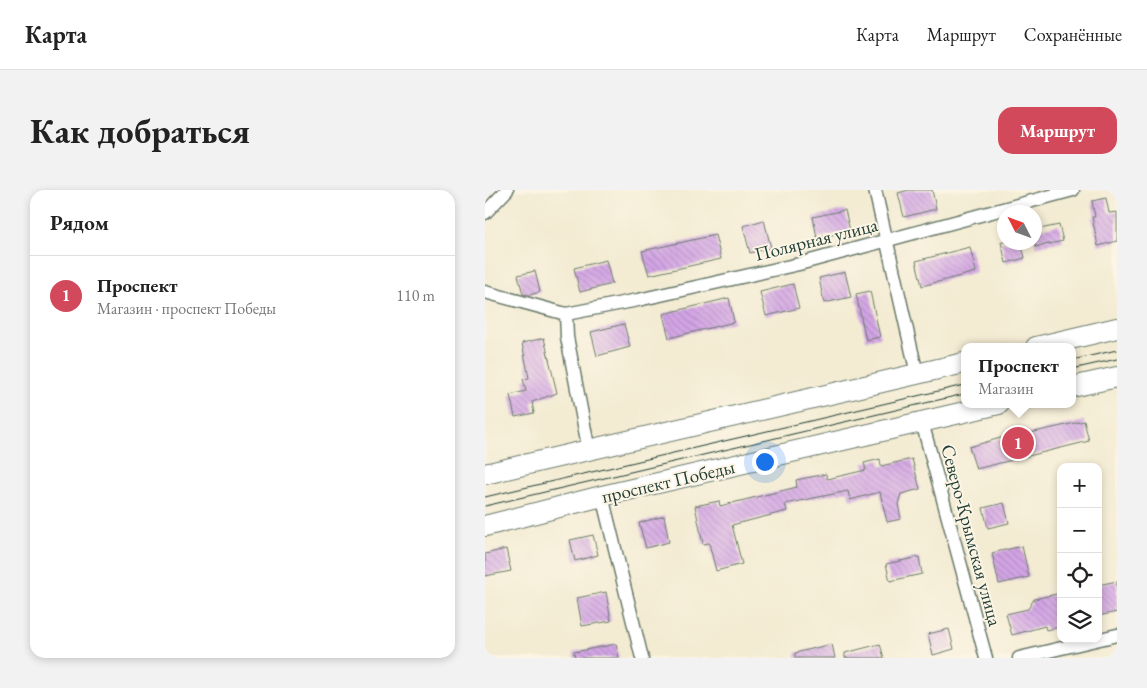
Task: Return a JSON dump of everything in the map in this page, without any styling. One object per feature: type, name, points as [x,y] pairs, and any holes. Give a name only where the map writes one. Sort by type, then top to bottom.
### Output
[{"type":"main road","points":[[1053,343],[1117,328]]},
{"type":"main road","points":[[485,474],[961,364]]},
{"type":"main road","points":[[1076,386],[1117,377]]},
{"type":"main road","name":"проспект Победы","points":[[485,526],[602,496],[982,408]]},
{"type":"street","points":[[485,213],[507,190]]},
{"type":"street","points":[[875,190],[917,374]]},
{"type":"street","name":"Полярная улица","points":[[566,314],[799,264],[1073,190]]},
{"type":"street","points":[[485,292],[566,314],[567,337],[589,451]]},
{"type":"street","name":"Северо-Крымская улица","points":[[922,422],[985,658]]},
{"type":"street","points":[[602,496],[642,658]]},
{"type":"street","points":[[1019,658],[1117,635]]},
{"type":"building","points":[[909,190],[932,190],[936,209],[904,217],[898,193]]},
{"type":"building","points":[[1106,198],[1109,213],[1117,212],[1117,241],[1098,246],[1092,217],[1095,217],[1092,201]]},
{"type":"building","points":[[845,210],[850,231],[817,238],[813,217]]},
{"type":"building","points":[[764,220],[771,248],[750,253],[743,226]]},
{"type":"building","points":[[1059,225],[1063,241],[1042,246],[1042,229]]},
{"type":"building","points":[[715,235],[721,259],[649,275],[642,251]]},
{"type":"building","points":[[970,247],[976,272],[922,286],[916,261]]},
{"type":"building","points":[[1003,250],[1023,250],[1025,258],[1006,263]]},
{"type":"building","points":[[606,260],[612,284],[580,292],[574,268]]},
{"type":"building","points":[[535,271],[540,292],[529,295],[523,294],[518,275]]},
{"type":"building","points":[[845,272],[851,297],[824,303],[819,278]]},
{"type":"building","points":[[793,284],[799,308],[766,316],[760,292]]},
{"type":"building","points":[[870,291],[880,337],[866,340],[856,294]]},
{"type":"building","points":[[729,298],[734,322],[669,338],[663,314]]},
{"type":"building","points":[[624,324],[630,347],[597,356],[591,332]]},
{"type":"building","points":[[544,338],[557,393],[532,402],[534,413],[515,417],[510,395],[526,391],[523,379],[529,378],[522,343]]},
{"type":"building","points":[[1084,421],[1089,441],[976,469],[969,447],[1011,435],[1012,437]]},
{"type":"building","points":[[880,459],[881,466],[912,459],[920,489],[901,494],[898,504],[901,519],[887,522],[880,492],[850,500],[848,491],[785,504],[787,511],[732,525],[742,564],[716,571],[709,543],[703,544],[695,506],[719,501],[720,506],[797,487],[796,480],[826,474],[827,479],[866,470],[864,463]]},
{"type":"building","points":[[1004,503],[1009,523],[988,528],[983,508]]},
{"type":"building","points":[[664,516],[669,542],[646,548],[639,523]]},
{"type":"building","points":[[593,535],[598,555],[575,561],[570,540]]},
{"type":"building","points":[[1022,546],[1029,577],[999,584],[992,553]]},
{"type":"building","points":[[506,549],[511,571],[485,576],[485,554]]},
{"type":"building","points":[[919,557],[922,574],[890,581],[886,564]]},
{"type":"building","points":[[1117,581],[1117,612],[1102,615],[1102,584]]},
{"type":"building","points":[[606,592],[611,621],[582,626],[577,598]]},
{"type":"building","points":[[1057,594],[1057,628],[1046,630],[1045,626],[1012,635],[1006,614],[1028,609],[1034,599]]},
{"type":"building","points":[[949,629],[954,649],[933,655],[928,634]]},
{"type":"building","points":[[616,644],[619,658],[575,658],[574,652]]},
{"type":"building","points":[[832,644],[835,658],[795,658],[795,653]]},
{"type":"building","points":[[880,644],[884,658],[845,658],[845,653]]},
{"type":"tram line","points":[[1076,359],[1117,350]]},
{"type":"tram line","points":[[1076,368],[1117,359]]},
{"type":"tram line","points":[[485,497],[961,386]]},
{"type":"tram line","points":[[485,506],[961,395]]},
{"type":"place","name":"Проспект","points":[[1018,443]]}]
